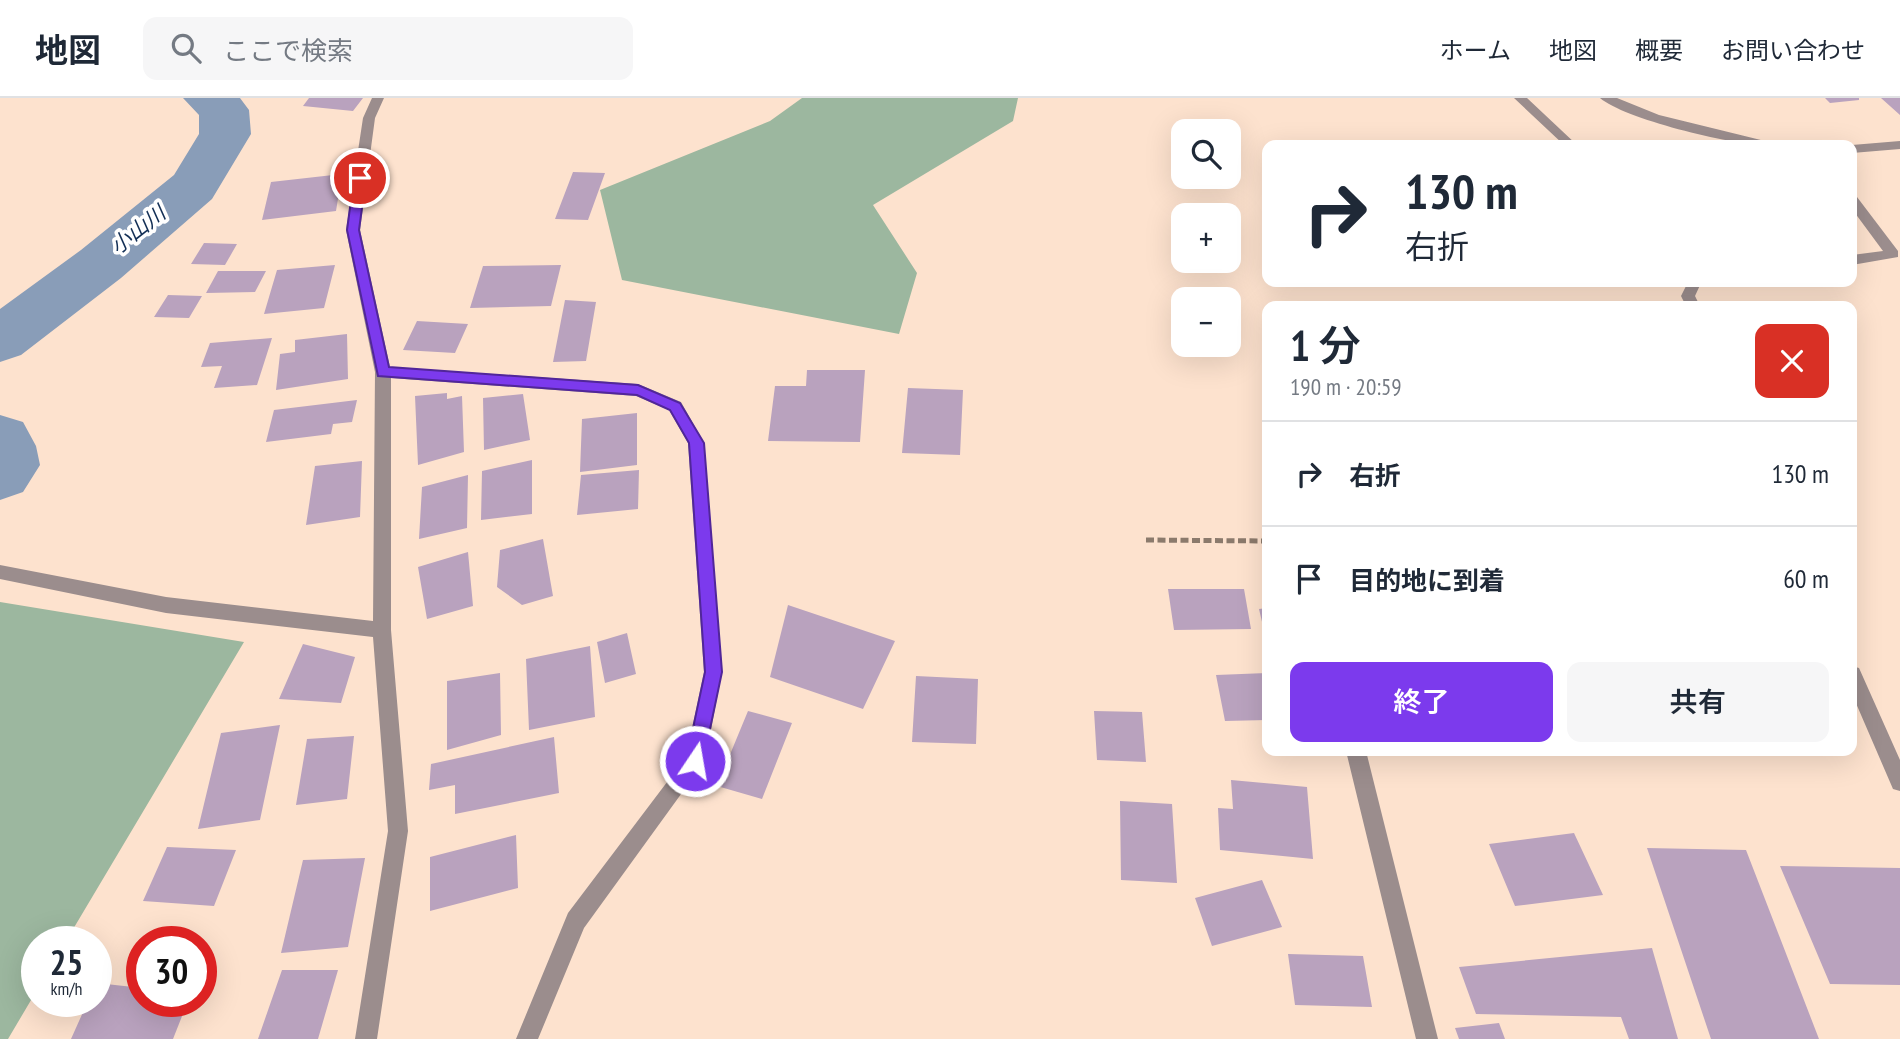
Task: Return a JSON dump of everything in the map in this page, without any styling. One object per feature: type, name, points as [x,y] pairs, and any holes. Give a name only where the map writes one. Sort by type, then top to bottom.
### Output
[{"type":"street","points":[[366,1039],[398,831],[382,630],[383,372],[353,230],[369,118],[378,98]]},
{"type":"street","points":[[1520,98],[1566,140]]},
{"type":"street","points":[[1606,98],[1655,118],[1744,140]]},
{"type":"street","points":[[1857,149],[1900,145]]},
{"type":"street","points":[[1857,207],[1893,254],[1857,259]]},
{"type":"street","points":[[383,372],[638,390],[675,406],[696,443],[713,672],[695,761],[576,921],[527,1039]]},
{"type":"street","points":[[0,572],[166,605],[382,630]]},
{"type":"street","points":[[1857,685],[1900,782]]},
{"type":"street","points":[[1357,756],[1427,1039]]},
{"type":"path","points":[[1146,540],[1262,541]]},
{"type":"green space","points":[[802,98],[1018,98],[1013,121],[873,205],[917,273],[899,334],[622,280],[600,190],[770,121]]},
{"type":"green space","points":[[0,602],[244,642],[75,926],[21,926],[21,1017],[8,1039],[0,1039]]},
{"type":"building","points":[[309,98],[363,98],[353,111],[303,106]]},
{"type":"building","points":[[1825,98],[1859,98],[1859,100],[1830,103]]},
{"type":"building","points":[[1881,98],[1900,98],[1900,115]]},
{"type":"building","points":[[573,172],[605,173],[588,220],[555,219]]},
{"type":"building","points":[[342,174],[336,211],[262,220],[271,182]]},
{"type":"building","points":[[204,243],[237,244],[225,265],[191,264]]},
{"type":"building","points":[[335,265],[324,308],[264,314],[277,270]]},
{"type":"building","points":[[561,265],[551,306],[470,308],[483,266]]},
{"type":"building","points":[[218,271],[266,271],[255,292],[206,293]]},
{"type":"building","points":[[168,295],[202,296],[189,318],[154,317]]},
{"type":"building","points":[[565,300],[596,302],[586,361],[553,362]]},
{"type":"building","points":[[417,321],[468,324],[455,353],[403,350]]},
{"type":"building","points":[[347,334],[348,379],[276,390],[280,354],[295,352],[295,340]]},
{"type":"building","points":[[272,338],[257,385],[214,388],[222,366],[201,367],[210,343]]},
{"type":"building","points":[[807,370],[865,370],[860,442],[768,441],[775,386],[806,386]]},
{"type":"building","points":[[908,388],[963,390],[960,455],[902,453]]},
{"type":"building","points":[[447,393],[447,399],[462,396],[464,452],[418,465],[415,396]]},
{"type":"building","points":[[523,394],[530,440],[484,450],[483,398]]},
{"type":"building","points":[[357,400],[352,422],[333,424],[331,434],[266,442],[274,410]]},
{"type":"building","points":[[637,413],[637,465],[580,472],[582,419]]},
{"type":"building","points":[[532,460],[532,514],[481,520],[482,471]]},
{"type":"building","points":[[362,461],[360,517],[306,525],[315,466]]},
{"type":"building","points":[[639,470],[638,509],[577,515],[581,475]]},
{"type":"building","points":[[468,475],[467,528],[419,539],[422,487]]},
{"type":"building","points":[[543,539],[553,596],[522,605],[497,587],[500,550]]},
{"type":"building","points":[[468,552],[473,606],[427,619],[418,567]]},
{"type":"building","points":[[1168,589],[1244,589],[1251,629],[1174,630]]},
{"type":"building","points":[[788,605],[895,641],[863,709],[770,677]]},
{"type":"building","points":[[627,633],[636,674],[605,683],[597,642]]},
{"type":"building","points":[[303,644],[355,657],[341,703],[279,699]]},
{"type":"building","points":[[590,646],[595,717],[529,730],[526,659]]},
{"type":"building","points":[[500,673],[501,735],[447,750],[447,681]]},
{"type":"building","points":[[1262,673],[1262,720],[1225,721],[1216,675]]},
{"type":"building","points":[[916,676],[978,679],[976,744],[912,742]]},
{"type":"building","points":[[748,711],[792,723],[762,799],[717,786]]},
{"type":"building","points":[[1094,711],[1142,712],[1146,762],[1097,760]]},
{"type":"building","points":[[280,725],[260,820],[198,829],[221,733]]},
{"type":"building","points":[[354,736],[347,799],[296,805],[307,739]]},
{"type":"building","points":[[554,737],[559,793],[455,814],[455,785],[429,790],[431,764]]},
{"type":"building","points":[[1231,780],[1307,787],[1313,859],[1220,850],[1218,808],[1233,809]]},
{"type":"building","points":[[1120,801],[1172,804],[1177,883],[1121,880]]},
{"type":"building","points":[[1574,833],[1603,895],[1515,906],[1489,844]]},
{"type":"building","points":[[516,835],[518,888],[430,911],[430,857]]},
{"type":"building","points":[[167,847],[236,850],[214,906],[143,901]]},
{"type":"building","points":[[1647,848],[1746,850],[1819,1039],[1711,1039]]},
{"type":"building","points":[[365,858],[348,947],[281,953],[303,860]]},
{"type":"building","points":[[1780,866],[1900,868],[1900,985],[1830,984]]},
{"type":"building","points":[[1262,880],[1282,927],[1212,946],[1195,898]]},
{"type":"building","points":[[1652,948],[1678,1039],[1629,1039],[1621,1017],[1476,1014],[1459,967]]},
{"type":"building","points":[[1288,954],[1363,956],[1372,1007],[1295,1005]]},
{"type":"building","points":[[282,970],[338,970],[318,1039],[258,1039]]},
{"type":"building","points":[[112,985],[126,986],[126,1017],[182,1017],[173,1039],[71,1039],[81,1017],[112,1017]]},
{"type":"building","points":[[1499,1023],[1505,1039],[1459,1039],[1455,1028]]},
{"type":"waterway","name":"小山川","points":[[0,340],[101,264],[193,187],[225,134],[224,110],[208,98]]},
{"type":"waterway","name":"小山川","points":[[0,440],[4,446],[7,465],[0,474]]},
{"type":"route","points":[[360,178],[353,230],[383,372],[638,390],[675,406],[696,443],[713,672],[695,761]]}]
